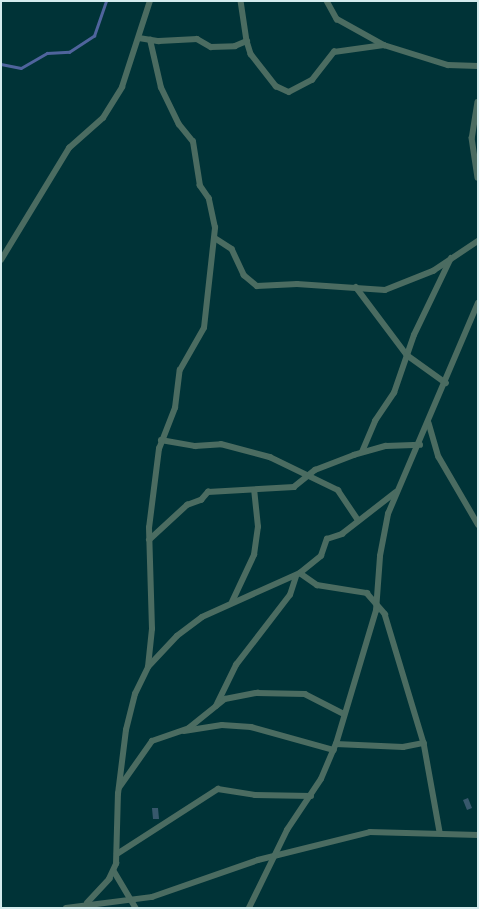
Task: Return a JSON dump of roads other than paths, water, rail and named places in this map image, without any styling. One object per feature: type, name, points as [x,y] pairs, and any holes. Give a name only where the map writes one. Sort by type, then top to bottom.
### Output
[{"type":"street","points":[[1,260],[74,140],[104,118],[122,87],[150,1]]},
{"type":"street","points":[[242,1],[247,41],[251,54],[276,86],[289,92],[312,80],[334,52],[384,45]]},
{"type":"street","points":[[327,1],[337,19],[384,45],[448,65],[478,66]]},
{"type":"street","points":[[139,38],[150,40],[197,39],[211,47],[236,46],[247,41]]},
{"type":"street","points":[[87,903],[114,871],[117,854],[118,788],[130,709],[148,667],[152,629],[149,540],[161,440],[175,408],[180,370],[204,328],[215,238],[212,209],[200,186],[193,142],[179,125],[162,88],[150,40]]},
{"type":"street","points":[[478,102],[472,138],[478,178]]},
{"type":"street","points":[[215,238],[232,249],[244,276],[257,286],[395,289],[478,241]]},
{"type":"street","points":[[362,452],[375,421],[389,403],[407,356],[451,258]]},
{"type":"street","points":[[356,287],[407,356],[446,383]]},
{"type":"street","points":[[248,908],[287,830],[311,796],[335,747],[378,602],[380,556],[397,491],[420,446],[478,302]]},
{"type":"street","points":[[429,423],[439,457],[478,524]]},
{"type":"street","points":[[161,440],[195,446],[221,444],[270,457],[338,490],[359,521]]},
{"type":"street","points":[[149,540],[187,505],[201,500],[208,492],[254,491],[294,487],[307,475],[362,452],[386,446],[420,446]]},
{"type":"street","points":[[232,602],[254,555],[258,527],[254,491]]},
{"type":"street","points":[[148,667],[190,625],[232,602],[298,574],[321,556],[327,539],[359,521],[397,491]]},
{"type":"street","points":[[298,574],[317,585],[357,589],[378,602],[388,621],[424,743],[440,832]]},
{"type":"street","points":[[216,706],[236,665],[290,595],[298,574]]},
{"type":"street","points":[[184,731],[216,706],[238,695],[293,693],[310,696],[325,708],[344,714]]},
{"type":"street","points":[[118,788],[152,741],[184,731],[222,725],[251,727],[335,747],[403,746],[424,743]]},
{"type":"street","points":[[117,854],[218,788],[255,795],[311,796]]},
{"type":"street","points":[[66,908],[87,903],[133,901],[167,893],[276,855],[370,832],[440,832],[478,835]]},
{"type":"street","points":[[114,871],[136,908]]},
{"type":"waterway","points":[[1,64],[21,68],[47,53],[69,52],[94,36],[106,1]]}]
